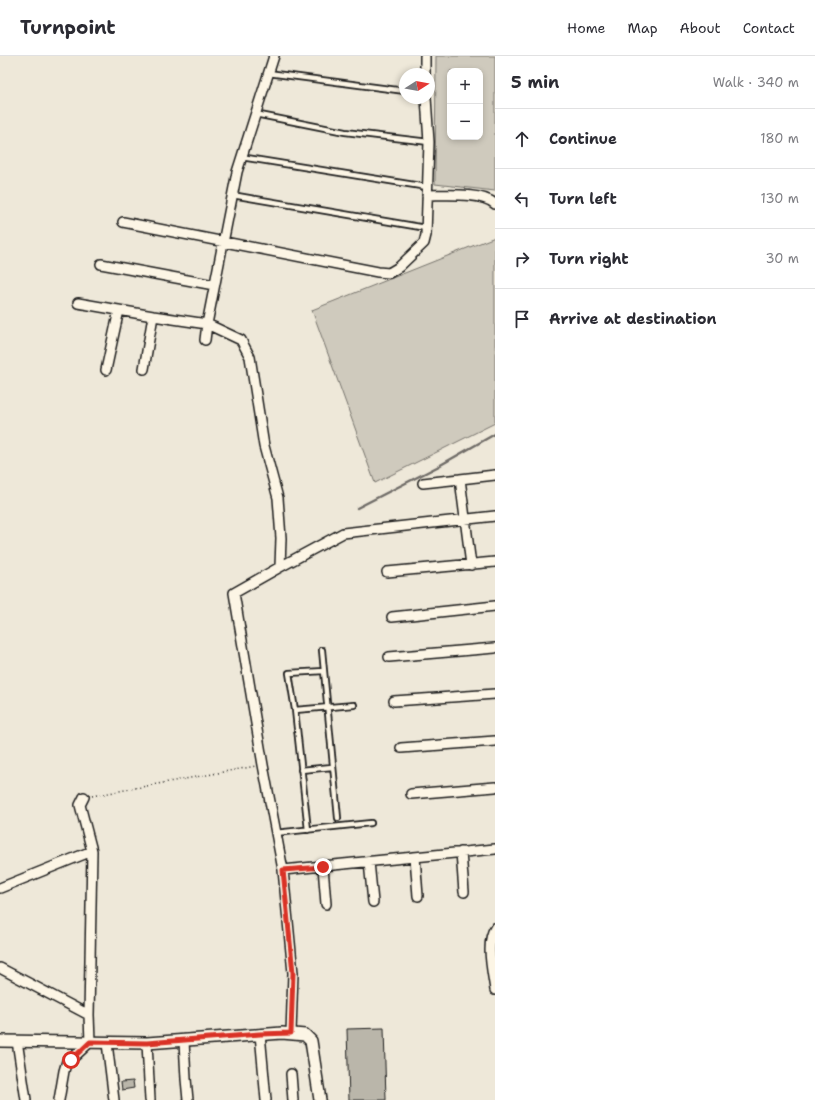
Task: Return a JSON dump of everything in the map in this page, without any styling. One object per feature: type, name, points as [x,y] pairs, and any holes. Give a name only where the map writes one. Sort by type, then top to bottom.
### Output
[{"type":"street","points":[[205,340],[236,172],[274,56]]},
{"type":"street","points":[[425,56],[426,68]]},
{"type":"street","points":[[123,222],[389,273],[399,267],[424,243],[426,228],[428,142],[426,104]]},
{"type":"street","points":[[427,191],[479,196],[490,200],[495,204]]},
{"type":"street","points":[[102,264],[214,285]]},
{"type":"street","points":[[78,303],[207,324],[241,340],[250,357],[264,446],[278,498],[281,538],[280,567]]},
{"type":"street","points":[[106,370],[119,310]]},
{"type":"street","points":[[144,369],[153,316]]},
{"type":"street","points":[[423,483],[495,475]]},
{"type":"street","points":[[460,479],[471,565]]},
{"type":"street","points":[[291,1033],[293,973],[283,870],[275,833],[234,593],[344,533],[495,516]]},
{"type":"street","points":[[387,572],[495,562]]},
{"type":"street","points":[[392,616],[495,606]]},
{"type":"street","points":[[389,657],[495,648]]},
{"type":"street","points":[[394,701],[495,694]]},
{"type":"street","points":[[401,748],[495,741]]},
{"type":"street","points":[[411,794],[495,788]]},
{"type":"street","points":[[58,1100],[66,1064],[90,1042],[89,1015],[92,851],[80,809],[80,805],[84,797]]},
{"type":"street","points":[[283,870],[495,849]]},
{"type":"street","points":[[0,888],[92,851]]},
{"type":"street","points":[[461,852],[464,892]]},
{"type":"street","points":[[415,857],[418,896]]},
{"type":"street","points":[[369,862],[373,902]]},
{"type":"street","points":[[323,867],[326,904]]},
{"type":"street","points":[[495,928],[492,932],[490,952],[495,990]]},
{"type":"street","points":[[0,968],[89,1015]]},
{"type":"street","points":[[0,1041],[147,1043],[291,1033],[309,1038],[311,1041],[320,1100]]},
{"type":"street","points":[[260,1034],[266,1100]]},
{"type":"street","points":[[184,1041],[188,1100]]},
{"type":"street","points":[[17,1042],[26,1100]]},
{"type":"street","points":[[107,1042],[114,1100]]},
{"type":"street","points":[[147,1043],[150,1100]]},
{"type":"street","points":[[291,1074],[293,1100]]},
{"type":"lane","points":[[268,73],[399,90]]},
{"type":"lane","points":[[255,114],[345,132],[428,142]]},
{"type":"lane","points":[[241,157],[427,191]]},
{"type":"lane","points":[[232,195],[426,228]]},
{"type":"lane","points":[[322,650],[338,818]]},
{"type":"lane","points":[[308,830],[295,710],[289,673],[324,671]]},
{"type":"lane","points":[[295,710],[354,705]]},
{"type":"lane","points":[[301,770],[332,767]]},
{"type":"lane","points":[[275,833],[371,824]]},
{"type":"path","points":[[84,797],[263,765]]},
{"type":"shaded area","points":[[436,56],[495,56],[495,191],[435,184]]},
{"type":"shaded area","points":[[495,237],[495,423],[375,483],[312,310]]},
{"type":"building","points":[[384,1028],[386,1100],[349,1100],[347,1029]]},
{"type":"building","points":[[133,1081],[134,1088],[122,1090],[121,1082]]},
{"type":"waterway","points":[[357,508],[437,467],[495,434]]},
{"type":"route","points":[[71,1060],[90,1042],[147,1043],[282,1032],[291,1033],[293,973],[283,870],[323,867]]}]
